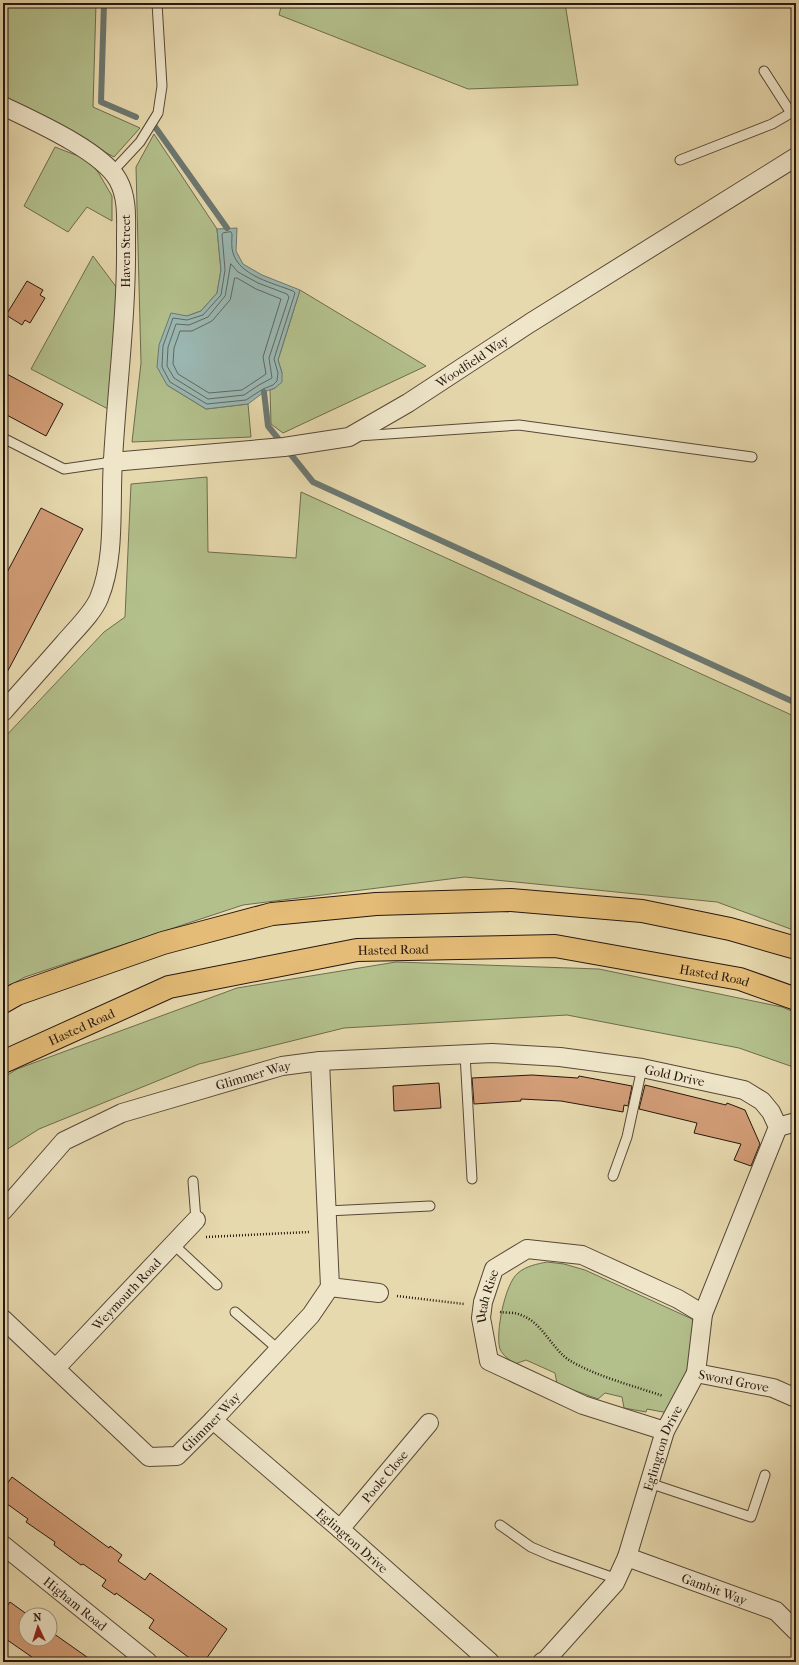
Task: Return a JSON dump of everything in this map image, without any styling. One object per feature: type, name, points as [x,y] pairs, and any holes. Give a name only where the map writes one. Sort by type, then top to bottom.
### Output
[{"type":"main road","points":[[3,1002],[17,994],[163,943],[265,916],[376,904],[511,900],[642,911],[730,929],[796,948]]},
{"type":"main road","name":"Hasted Road","points":[[3,1062],[169,987],[358,950],[555,946],[740,979],[796,999]]},
{"type":"street","name":"Haven Street","points":[[3,106],[88,151],[113,171],[125,199],[126,251],[124,338],[112,462],[110,541],[106,574],[99,599],[79,626],[3,712]]},
{"type":"street","name":"Woodfield Way","points":[[112,462],[284,447],[350,437],[408,403],[530,323],[796,157]]},
{"type":"street","name":"Gold Drive","points":[[320,1061],[492,1053],[560,1057],[642,1068],[744,1090],[762,1101],[771,1112],[778,1127]]},
{"type":"street","name":"Glimmer Way","points":[[3,1211],[64,1141],[122,1113],[282,1066],[320,1061]]},
{"type":"street","points":[[320,1061],[330,1287],[379,1293]]},
{"type":"street","points":[[703,1314],[778,1127],[796,1122]]},
{"type":"street","name":"Weymouth Road","points":[[56,1368],[196,1220]]},
{"type":"street","name":"Utah Rise","points":[[665,1431],[582,1405],[489,1361],[478,1307],[494,1269],[527,1249],[582,1255],[678,1299],[703,1314]]},
{"type":"street","name":"Glimmer Way","points":[[3,1319],[150,1457],[177,1456],[213,1420],[311,1315],[330,1287]]},
{"type":"street","name":"Sword Grove","points":[[703,1314],[696,1373],[773,1388],[796,1398]]},
{"type":"street","name":"Eglington Drive","points":[[542,1662],[546,1660],[615,1583],[626,1557],[665,1431],[696,1373]]},
{"type":"street","name":"Eglington Drive","points":[[213,1420],[340,1529],[490,1662]]},
{"type":"street","name":"Poole Close","points":[[340,1529],[428,1423]]},
{"type":"street","name":"Higham Road","points":[[3,1545],[144,1661]]},
{"type":"street","name":"Gambit Way","points":[[626,1557],[776,1611],[796,1631]]},
{"type":"lane","points":[[113,171],[140,142],[158,113],[162,86],[157,3]]},
{"type":"lane","points":[[680,160],[772,124],[794,111],[764,71]]},
{"type":"lane","points":[[350,437],[519,425],[752,456]]},
{"type":"lane","points":[[3,438],[64,469],[112,462]]},
{"type":"lane","points":[[465,1054],[472,1179]]},
{"type":"lane","points":[[613,1176],[627,1138],[642,1068]]},
{"type":"lane","points":[[193,1181],[196,1220]]},
{"type":"lane","points":[[327,1211],[430,1206]]},
{"type":"lane","points":[[176,1241],[217,1285]]},
{"type":"lane","points":[[235,1312],[278,1350]]},
{"type":"lane","points":[[649,1483],[752,1517],[765,1475]]},
{"type":"lane","points":[[500,1525],[531,1547],[617,1579]]},
{"type":"path","points":[[176,1241],[328,1232]]},
{"type":"path","points":[[379,1293],[521,1314],[542,1331],[555,1348],[568,1360],[580,1366],[681,1402]]},
{"type":"green space","points":[[3,3],[96,3],[93,107],[140,128],[114,157],[3,97]]},
{"type":"green space","points":[[282,3],[565,3],[578,85],[468,89],[279,15]]},
{"type":"green space","points":[[154,134],[217,229],[221,270],[217,293],[201,311],[187,316],[167,385],[206,409],[248,404],[251,437],[132,442],[141,363],[136,167]]},
{"type":"green space","points":[[55,147],[86,159],[98,172],[112,196],[112,221],[87,207],[68,232],[24,206]]},
{"type":"green space","points":[[93,256],[117,288],[112,411],[31,369]]},
{"type":"green space","points":[[300,290],[426,366],[283,433],[271,424],[270,390],[275,388],[282,373],[278,360]]},
{"type":"green space","points":[[207,477],[208,552],[296,558],[301,492],[796,717],[796,931],[717,902],[465,877],[243,905],[25,977],[3,989],[3,739],[104,632],[125,617],[131,484]]},
{"type":"green space","points":[[396,962],[599,969],[782,1007],[796,1013],[796,1068],[739,1048],[567,1015],[344,1028],[199,1064],[39,1129],[3,1152],[3,1078],[17,1069],[237,988]]},
{"type":"green space","points":[[547,1262],[564,1264],[585,1270],[692,1319],[696,1326],[691,1374],[672,1411],[663,1412],[647,1409],[646,1412],[624,1408],[622,1397],[605,1393],[598,1399],[557,1384],[555,1373],[526,1360],[515,1364],[503,1354],[500,1349],[499,1332],[502,1309],[509,1287],[518,1273],[524,1269]]},
{"type":"water","points":[[237,228],[236,251],[243,264],[262,275],[300,290],[278,360],[282,373],[282,382],[275,388],[264,392],[248,404],[206,409],[167,385],[157,367],[159,345],[171,313],[187,316],[201,311],[217,293],[221,270],[217,229]]},
{"type":"building","points":[[27,281],[43,290],[40,295],[45,298],[30,323],[25,320],[22,325],[6,315]]},
{"type":"building","points":[[3,372],[63,404],[46,436],[3,413]]},
{"type":"building","points":[[41,508],[83,529],[3,680],[3,580]]},
{"type":"building","points":[[532,1075],[578,1078],[579,1076],[632,1086],[628,1106],[624,1105],[623,1112],[561,1101],[521,1099],[521,1101],[474,1104],[472,1078]]},
{"type":"building","points":[[439,1083],[441,1108],[394,1111],[393,1086]]},
{"type":"building","points":[[645,1085],[726,1105],[727,1103],[745,1110],[760,1144],[751,1166],[734,1160],[741,1144],[694,1133],[697,1123],[639,1109]]},
{"type":"building","points":[[12,1477],[109,1548],[110,1546],[122,1555],[118,1561],[145,1580],[150,1573],[227,1629],[204,1662],[195,1662],[149,1628],[154,1620],[116,1593],[115,1595],[102,1586],[106,1580],[83,1564],[81,1565],[54,1545],[55,1542],[26,1522],[28,1519],[3,1501],[3,1489]]},
{"type":"building","points":[[10,1602],[18,1608],[18,1647],[58,1647],[58,1637],[94,1662],[39,1662],[3,1637],[3,1612]]},
{"type":"waterway","points":[[104,3],[101,102],[136,117]]},
{"type":"waterway","points":[[153,124],[227,228]]},
{"type":"waterway","points":[[264,392],[268,426],[313,482],[796,703]]}]
